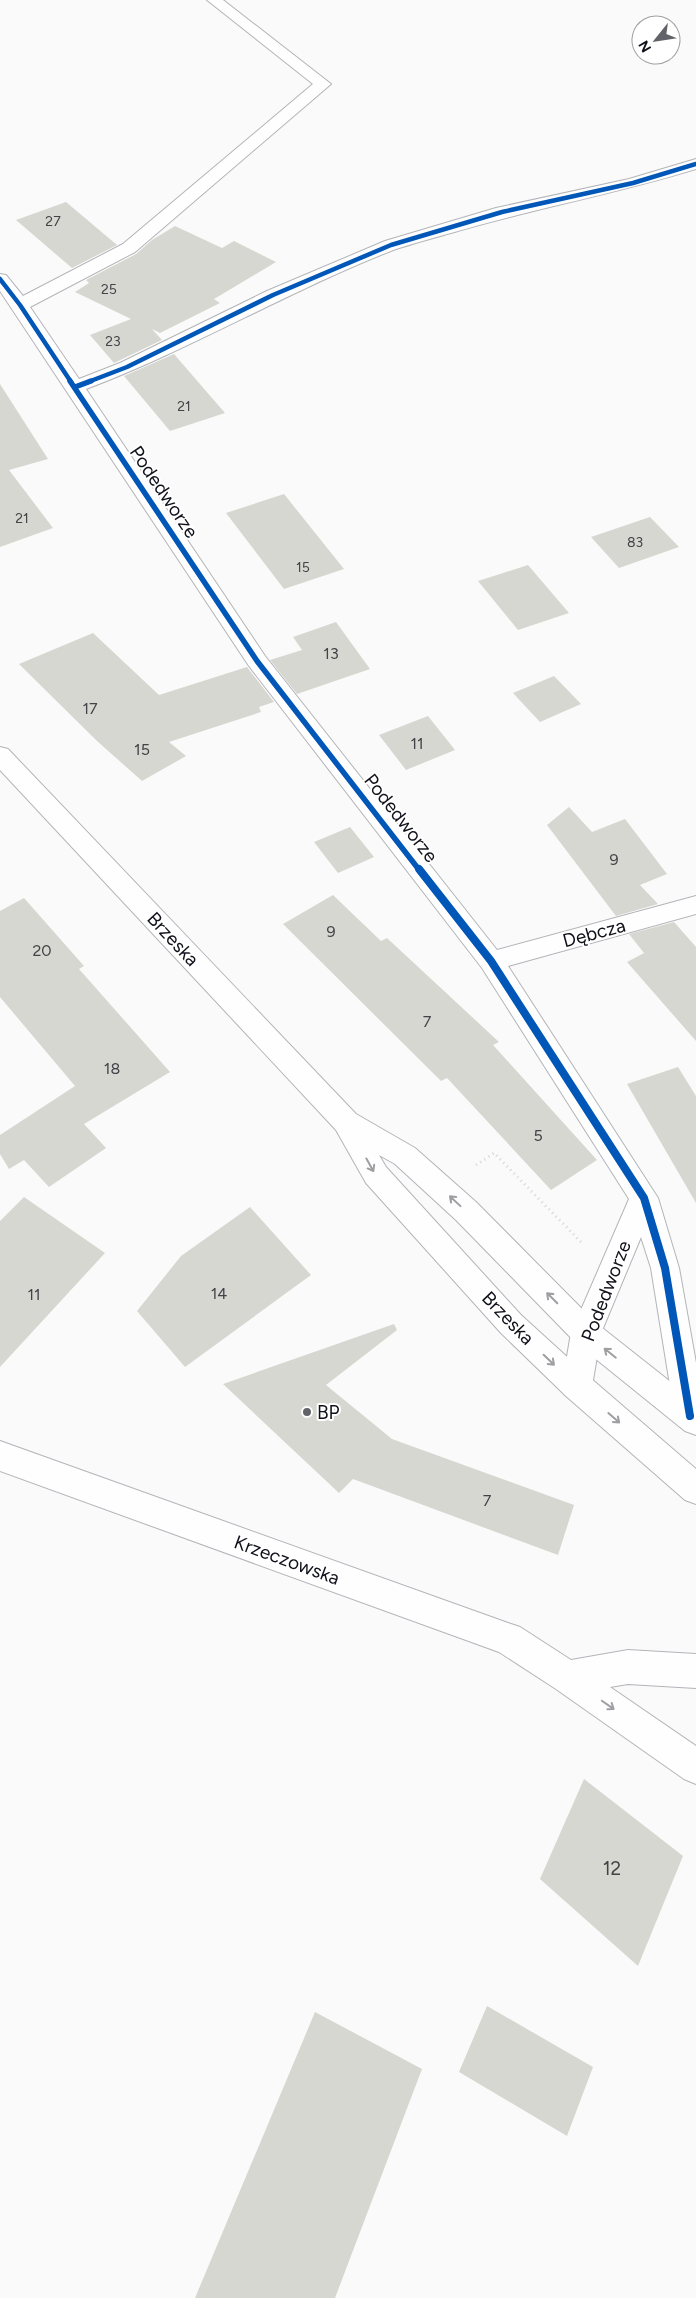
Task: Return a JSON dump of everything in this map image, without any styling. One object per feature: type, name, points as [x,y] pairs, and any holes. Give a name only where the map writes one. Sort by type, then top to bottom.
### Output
[{"type":"street","points":[[20,305],[129,248],[323,84],[214,0]]},
{"type":"street","points":[[75,387],[127,367],[273,295],[391,245],[502,212],[633,183],[696,164]]},
{"type":"street","name":"Podedworze","points":[[0,279],[20,305],[257,661],[491,961],[644,1198],[665,1268],[693,1418]]},
{"type":"street","name":"Brzeska","points":[[0,755],[346,1122],[376,1175],[511,1324],[577,1386],[696,1489]]},
{"type":"street","name":"Dębcza","points":[[491,961],[696,905]]},
{"type":"street","name":"Brzeska","points":[[346,1122],[406,1156],[466,1211],[586,1333],[693,1418]]},
{"type":"street","name":"Podedworze","points":[[577,1386],[586,1333],[644,1198]]},
{"type":"street","name":"Krzeczowska","points":[[0,1456],[508,1639],[568,1677],[696,1767]]},
{"type":"street","points":[[568,1677],[628,1667],[696,1670]]},
{"type":"path","points":[[474,1166],[494,1153],[611,1272]]},
{"type":"building","points":[[66,202],[117,245],[72,268],[16,220]]},
{"type":"building","points":[[175,226],[222,248],[234,241],[276,262],[214,299],[220,303],[160,333],[152,329],[162,340],[114,363],[90,335],[131,319],[75,292],[89,283],[86,280],[136,254],[152,240]]},
{"type":"building","points":[[174,354],[225,413],[170,431],[124,376]]},
{"type":"building","points":[[0,384],[48,459],[9,470],[53,528],[0,547]]},
{"type":"building","points":[[284,494],[344,569],[284,589],[226,513]]},
{"type":"building","points":[[650,517],[679,547],[619,568],[591,537]]},
{"type":"building","points":[[528,565],[569,613],[518,630],[478,581]]},
{"type":"building","points":[[336,622],[370,669],[297,694],[270,660],[302,650],[293,637]]},
{"type":"building","points":[[93,633],[159,695],[247,667],[274,702],[259,707],[261,712],[169,742],[186,756],[142,781],[97,741],[19,664]]},
{"type":"building","points":[[554,676],[581,704],[540,722],[513,693]]},
{"type":"building","points":[[428,716],[455,750],[406,770],[379,735]]},
{"type":"building","points":[[569,807],[592,832],[625,819],[667,874],[640,885],[658,904],[616,916],[547,825]]},
{"type":"building","points":[[350,827],[374,857],[338,873],[314,842]]},
{"type":"building","points":[[333,895],[381,941],[387,938],[499,1042],[493,1045],[597,1160],[551,1190],[447,1078],[441,1081],[283,924]]},
{"type":"building","points":[[24,898],[84,966],[79,969],[170,1072],[84,1124],[106,1148],[49,1187],[24,1160],[9,1169],[0,1154],[0,1135],[75,1086],[0,997],[0,911]]},
{"type":"building","points":[[674,922],[696,947],[696,1041],[627,962],[644,953],[629,934]]},
{"type":"building","points":[[678,1067],[696,1096],[696,1203],[627,1084]]},
{"type":"building","points":[[24,1197],[105,1253],[0,1367],[0,1221]]},
{"type":"building","points":[[250,1207],[311,1275],[185,1367],[137,1311],[181,1256]]},
{"type":"building","points":[[394,1324],[397,1330],[326,1385],[392,1439],[574,1505],[558,1555],[353,1479],[339,1493],[223,1384]]},
{"type":"building","points":[[584,1779],[683,1856],[638,1966],[540,1879]]},
{"type":"building","points":[[487,2006],[593,2067],[567,2136],[459,2072]]},
{"type":"building","points":[[315,2012],[422,2069],[335,2298],[195,2298]]},
{"type":"cycle path","points":[[75,387],[127,367],[273,295],[391,245],[502,212],[633,183],[696,164]]},
{"type":"cycle path","points":[[0,279],[20,305],[257,661],[491,961],[644,1198],[665,1268],[690,1416]]},
{"type":"place","name":"BP","points":[[307,1412]]}]
